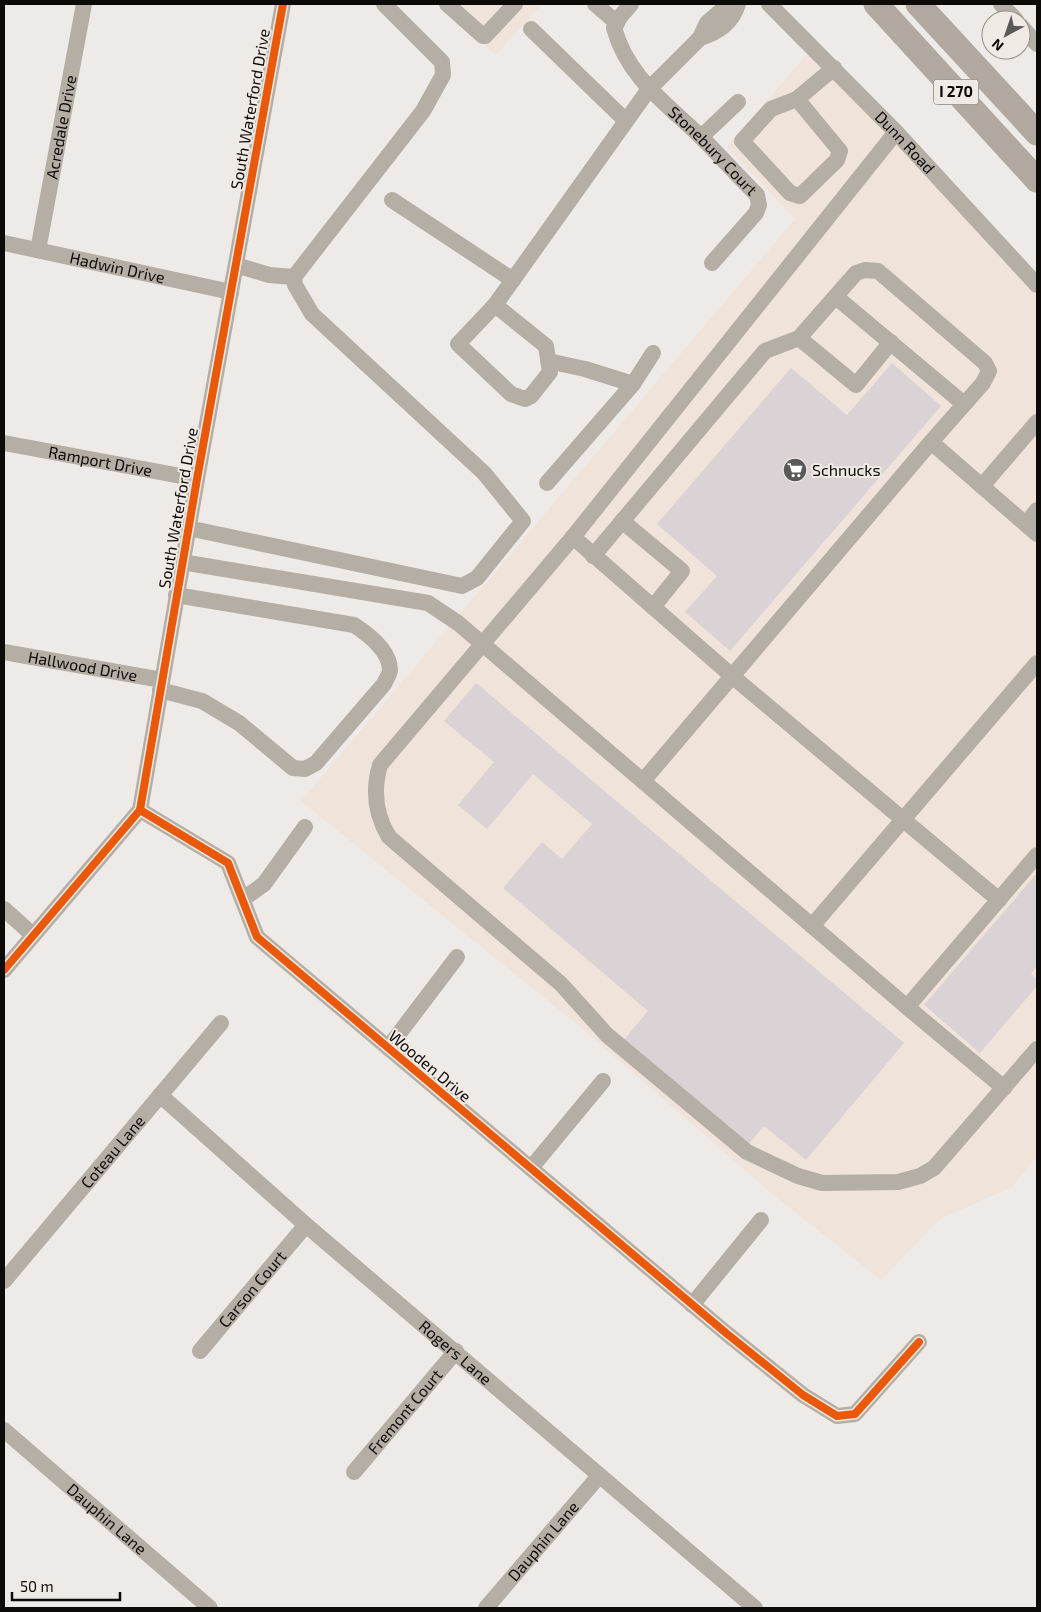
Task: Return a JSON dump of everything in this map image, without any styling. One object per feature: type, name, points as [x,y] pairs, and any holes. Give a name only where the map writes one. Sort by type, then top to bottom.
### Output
[{"type":"highway","name":"I 270","points":[[876,4],[1037,180]]},
{"type":"highway","name":"I 270","points":[[918,4],[1037,134]]},
{"type":"street","name":"Acredale Drive","points":[[38,250],[84,4]]},
{"type":"street","name":"South Waterford Drive","points":[[140,810],[176,595],[283,4]]},
{"type":"street","points":[[188,528],[462,586],[477,578],[523,520],[484,473],[312,314],[295,286],[294,277],[423,111],[443,76],[442,62],[435,53],[384,4]]},
{"type":"street","points":[[446,4],[483,36],[486,36],[515,4]]},
{"type":"street","points":[[595,4],[617,23],[631,4]]},
{"type":"street","points":[[495,305],[546,346],[550,372],[531,396],[525,399],[511,394],[458,344],[495,305],[649,89],[700,38],[707,23],[736,4]]},
{"type":"street","name":"Dunn Road","points":[[769,4],[896,132],[1037,285]]},
{"type":"street","name":"Stonebury Court","points":[[617,23],[614,28],[626,60],[649,89],[701,137],[757,195],[759,205],[756,213],[712,263]]},
{"type":"street","points":[[531,30],[626,120]]},
{"type":"street","points":[[794,100],[838,147],[840,155],[797,197],[790,194],[744,145],[744,138],[771,108],[794,100],[834,68]]},
{"type":"street","points":[[701,137],[738,102]]},
{"type":"street","points":[[896,132],[573,537],[380,765],[376,779],[379,816],[389,837],[561,984],[607,1034],[747,1152],[798,1176],[822,1183],[898,1182],[920,1176],[934,1168],[1037,1049]]},
{"type":"street","points":[[392,200],[513,280]]},
{"type":"street","name":"Hadwin Drive","points":[[4,243],[231,292]]},
{"type":"street","points":[[236,265],[270,275],[294,277]]},
{"type":"street","points":[[594,556],[765,351],[799,338],[856,273],[865,270],[878,271],[985,363],[989,371],[983,383],[643,781]]},
{"type":"street","points":[[836,296],[964,404]]},
{"type":"street","points":[[799,338],[856,385],[891,342]]},
{"type":"street","points":[[547,483],[633,384],[653,352]]},
{"type":"street","points":[[548,361],[585,369],[633,384]]},
{"type":"street","points":[[982,486],[1037,422]]},
{"type":"street","points":[[931,442],[1032,529],[1037,510]]},
{"type":"street","name":"Ramport Drive","points":[[4,443],[197,479]]},
{"type":"street","points":[[622,521],[682,572],[653,607]]},
{"type":"street","points":[[573,537],[732,676],[999,900]]},
{"type":"street","points":[[182,562],[428,603],[458,623],[482,643],[906,1007],[1004,1088]]},
{"type":"street","name":"Hallwood Drive","points":[[4,652],[161,685],[202,701],[238,724],[293,768],[305,769],[316,763],[384,684],[391,672],[389,661],[375,643],[354,625],[176,595]]},
{"type":"street","points":[[812,926],[1037,663]]},
{"type":"street","points":[[4,970],[140,810]]},
{"type":"street","name":"Wooden Drive","points":[[140,810],[228,863],[257,937],[692,1305],[803,1395],[836,1416],[855,1414],[919,1342]]},
{"type":"street","points":[[242,899],[264,884],[306,828]]},
{"type":"street","points":[[906,1007],[1037,855]]},
{"type":"street","points":[[4,910],[33,936]]},
{"type":"street","points":[[388,1048],[457,957]]},
{"type":"street","name":"Coteau Lane","points":[[4,1281],[220,1023]]},
{"type":"street","points":[[531,1168],[603,1081]]},
{"type":"street","name":"Rogers Lane","points":[[160,1095],[306,1225],[456,1351],[752,1607]]},
{"type":"street","points":[[692,1305],[761,1220]]},
{"type":"street","name":"Carson Court","points":[[200,1352],[306,1225]]},
{"type":"street","name":"Fremont Court","points":[[354,1472],[456,1351]]},
{"type":"street","name":"Dauphin Lane","points":[[4,1430],[210,1608]]},
{"type":"street","name":"Dauphin Lane","points":[[486,1608],[599,1476]]},
{"type":"shaded area","points":[[438,4],[542,4],[496,55]]},
{"type":"shaded area","points":[[813,47],[1037,290],[1037,1156],[1012,1187],[940,1219],[881,1280],[776,1197],[578,1025],[301,801],[795,219],[727,147]]},
{"type":"building","name":"Schnucks","points":[[892,363],[941,406],[730,651],[685,612],[717,576],[657,524],[791,368],[847,415]]},
{"type":"building","points":[[476,683],[904,1043],[806,1160],[764,1126],[746,1147],[622,1042],[648,1011],[503,888],[542,842],[562,859],[592,824],[533,774],[487,829],[458,805],[494,762],[444,721]]},
{"type":"building","points":[[1037,873],[1037,966],[1031,974],[1037,979],[1037,986],[980,1053],[924,1005]]},
{"type":"cycle path","points":[[4,970],[140,810],[197,479],[283,4]]},
{"type":"cycle path","points":[[140,810],[228,863],[257,937],[726,1333],[803,1395],[837,1416],[855,1414],[919,1342]]},
{"type":"place","name":"Schnucks","points":[[795,470]]}]
